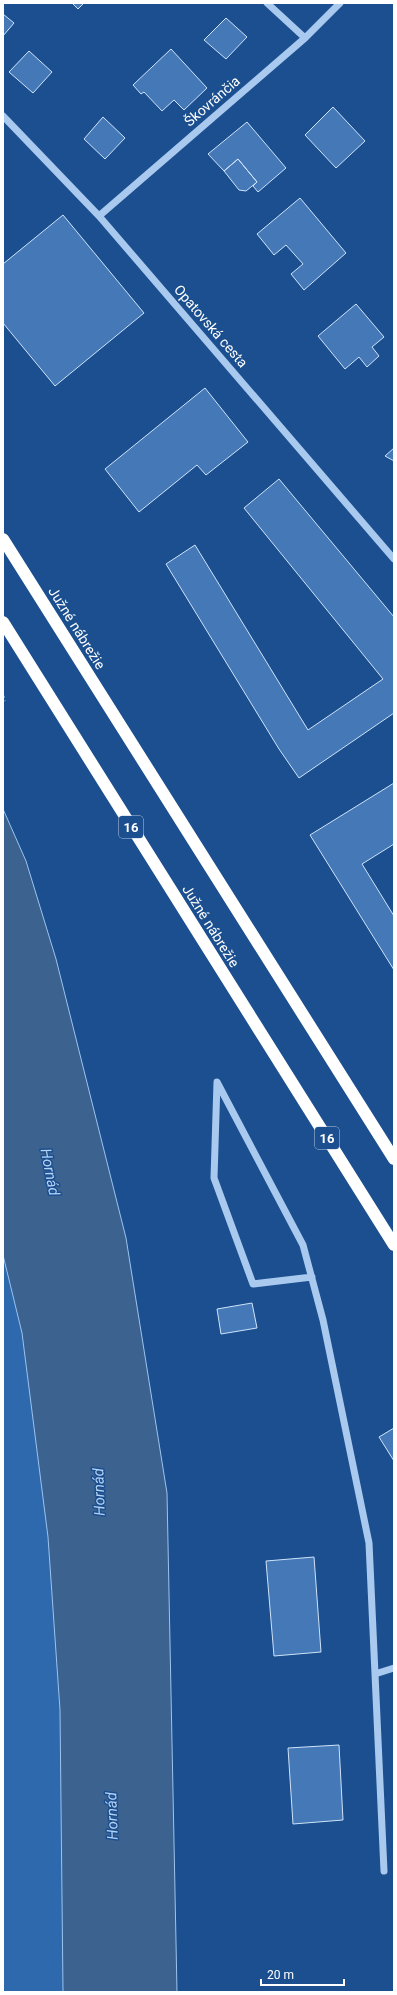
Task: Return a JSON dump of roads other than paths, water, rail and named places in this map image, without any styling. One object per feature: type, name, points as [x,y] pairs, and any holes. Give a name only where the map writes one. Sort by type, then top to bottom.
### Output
[{"type":"highway","name":"Južné nábrežie","points":[[3,539],[394,1160]]},
{"type":"highway","name":"Južné nábrežie","points":[[3,622],[394,1245]]},
{"type":"street","points":[[267,3],[305,38]]},
{"type":"street","name":"Škovránčia","points":[[99,216],[305,38],[340,3]]},
{"type":"street","name":"Opatovská cesta","points":[[3,116],[99,216],[394,559]]},
{"type":"street","points":[[312,1277],[252,1284],[214,1178],[217,1082],[303,1245],[312,1277],[323,1320],[369,1543],[384,1871]]},
{"type":"street","points":[[375,1674],[394,1668]]},
{"type":"water","name":"Hornád","points":[[3,809],[26,861],[56,959],[126,1238],[167,1493],[177,1992],[63,1992],[60,1710],[48,1537],[22,1333],[3,1255]]}]
